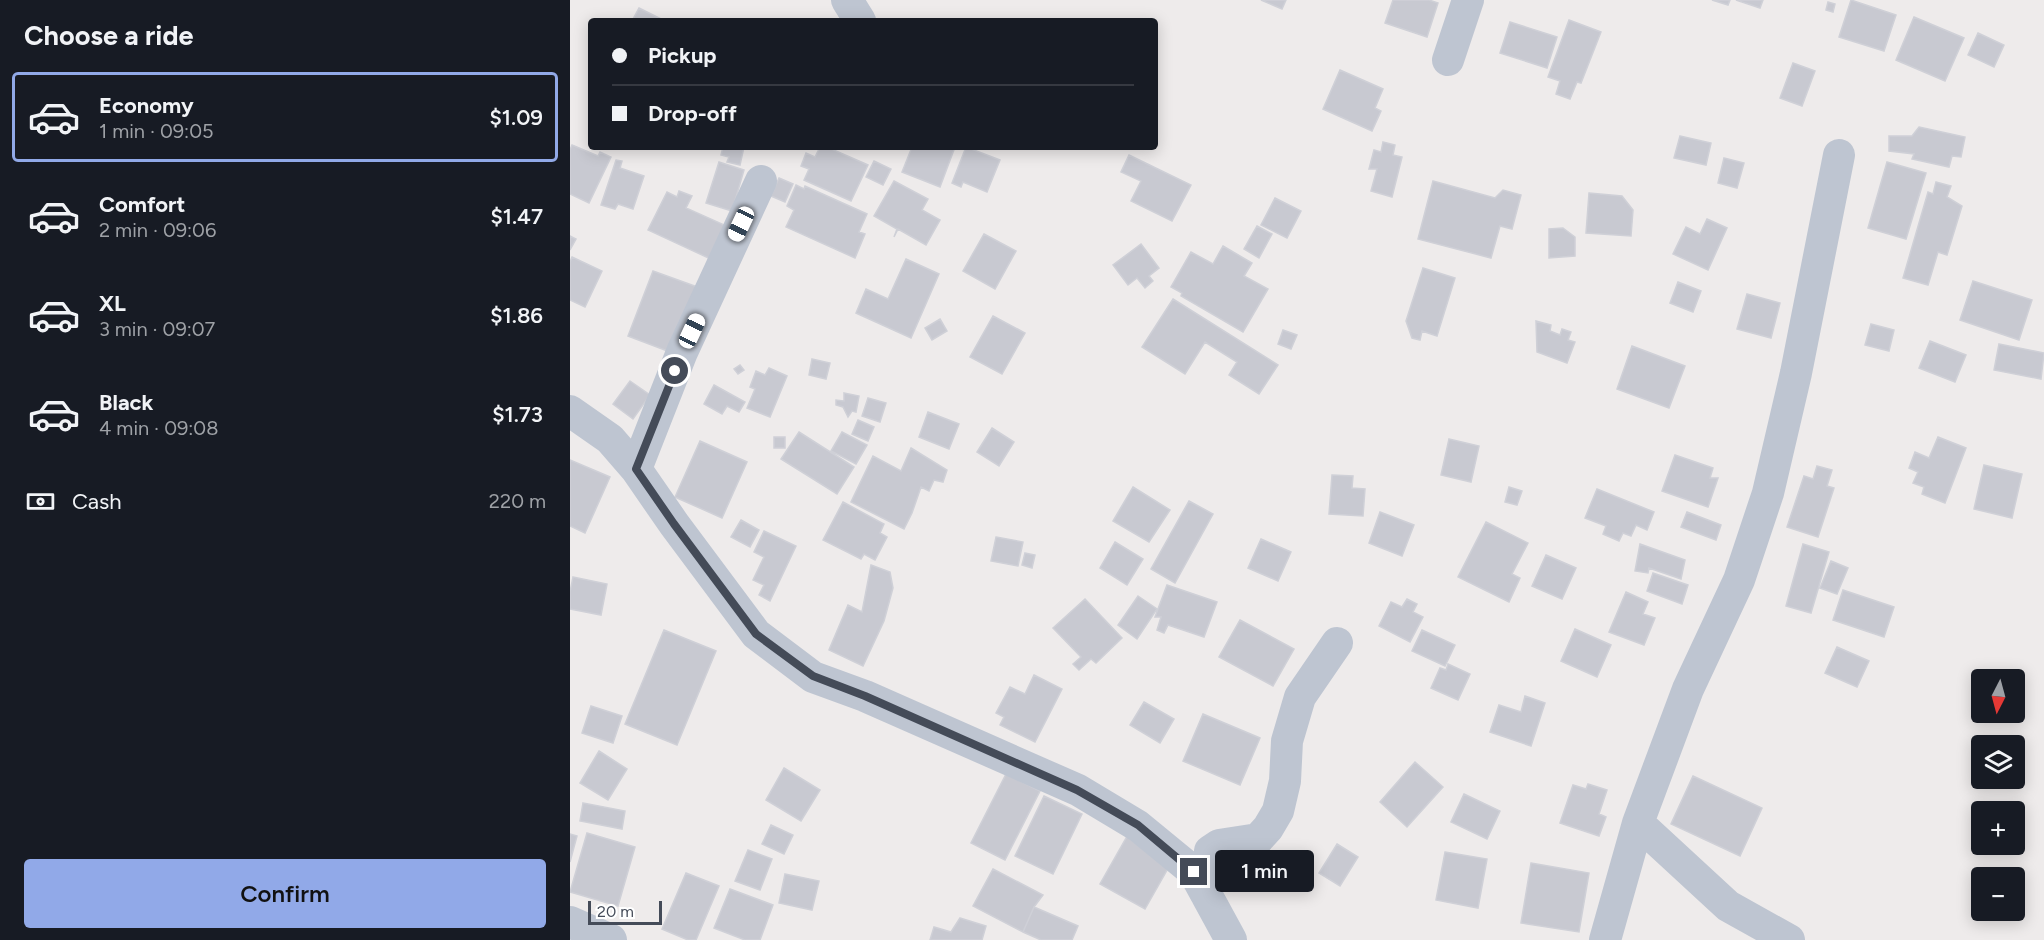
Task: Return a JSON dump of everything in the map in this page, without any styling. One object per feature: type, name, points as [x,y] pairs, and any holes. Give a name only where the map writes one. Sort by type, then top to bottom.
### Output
[{"type":"street","points":[[847,0],[858,18]]},
{"type":"street","points":[[1448,60],[1468,0]]},
{"type":"street","points":[[1605,940],[1638,823],[1688,689],[1739,580],[1768,493],[1796,373],[1839,154]]},
{"type":"street","points":[[636,469],[682,352],[761,181]]},
{"type":"street","points":[[570,411],[610,439],[636,469],[756,634],[813,676],[865,696],[1077,790],[1138,825],[1194,872],[1231,940]]},
{"type":"street","points":[[1206,894],[1210,851],[1219,845],[1258,839],[1278,811],[1285,781],[1287,741],[1300,696],[1337,643]]},
{"type":"street","points":[[1638,823],[1728,906],[1789,940]]},
{"type":"street","points":[[570,922],[611,940]]},
{"type":"building","points":[[1261,0],[1286,0],[1282,9]]},
{"type":"building","points":[[1393,0],[1429,0],[1438,3],[1427,37],[1385,23]]},
{"type":"building","points":[[1712,0],[1730,0],[1728,5]]},
{"type":"building","points":[[1736,0],[1763,0],[1760,8]]},
{"type":"building","points":[[1851,0],[1896,15],[1884,51],[1839,37]]},
{"type":"building","points":[[1828,2],[1835,4],[1833,12],[1826,10]]},
{"type":"building","points":[[639,8],[659,18],[634,18]]},
{"type":"building","points":[[1914,17],[1964,38],[1945,81],[1896,60]]},
{"type":"building","points":[[1569,20],[1601,32],[1581,83],[1577,82],[1570,99],[1556,94],[1560,81],[1548,77]]},
{"type":"building","points":[[1510,22],[1557,37],[1547,68],[1500,53]]},
{"type":"building","points":[[1978,33],[2004,45],[1994,67],[1968,55]]},
{"type":"building","points":[[1793,63],[1815,71],[1802,106],[1780,98]]},
{"type":"building","points":[[1340,70],[1383,89],[1375,108],[1381,111],[1372,131],[1323,109]]},
{"type":"building","points":[[1919,127],[1965,137],[1961,157],[1952,156],[1949,167],[1912,159],[1914,154],[1889,151],[1889,136],[1912,136]]},
{"type":"building","points":[[1680,136],[1711,143],[1706,165],[1674,158]]},
{"type":"building","points":[[1383,142],[1395,145],[1393,155],[1402,157],[1392,197],[1371,191],[1377,169],[1369,169],[1374,150],[1381,152]]},
{"type":"building","points":[[572,145],[598,156],[600,152],[611,157],[589,203],[570,194]]},
{"type":"building","points":[[722,150],[743,150],[740,165],[727,162],[729,157],[721,155]]},
{"type":"building","points":[[818,150],[834,150],[868,165],[851,201],[804,180],[809,169],[801,166],[806,153],[815,157]]},
{"type":"building","points":[[911,150],[954,150],[940,187],[902,172]]},
{"type":"building","points":[[965,150],[974,150],[1000,160],[987,192],[963,182],[961,187],[952,183]]},
{"type":"building","points":[[1129,155],[1191,185],[1172,221],[1131,201],[1141,181],[1121,172]]},
{"type":"building","points":[[1724,158],[1744,163],[1737,188],[1718,183]]},
{"type":"building","points":[[616,160],[622,161],[620,168],[644,176],[633,209],[618,204],[615,209],[601,205]]},
{"type":"building","points":[[874,161],[891,169],[883,185],[866,177]]},
{"type":"building","points":[[719,162],[744,170],[732,211],[706,203]]},
{"type":"building","points":[[1887,162],[1926,173],[1906,239],[1868,228]]},
{"type":"building","points":[[779,178],[793,184],[785,202],[771,196]]},
{"type":"building","points":[[894,181],[928,199],[922,210],[940,220],[926,245],[898,229],[894,237],[897,229],[874,216]]},
{"type":"building","points":[[1433,181],[1495,198],[1503,190],[1521,195],[1512,229],[1500,226],[1491,258],[1418,239]]},
{"type":"building","points":[[1936,182],[1951,186],[1947,197],[1962,206],[1947,255],[1938,252],[1928,285],[1903,278],[1928,192],[1933,194]]},
{"type":"building","points":[[796,185],[804,189],[805,186],[867,214],[859,232],[865,234],[855,258],[786,227],[794,210],[787,206]]},
{"type":"building","points":[[679,191],[692,196],[686,208],[731,228],[715,261],[648,230],[667,192],[677,197]]},
{"type":"building","points":[[1589,193],[1622,196],[1633,210],[1631,236],[1586,233]]},
{"type":"building","points":[[1275,198],[1301,211],[1287,238],[1261,225]]},
{"type":"building","points":[[1707,219],[1727,228],[1708,270],[1673,254],[1686,227],[1700,234]]},
{"type":"building","points":[[1257,226],[1272,234],[1259,258],[1244,249]]},
{"type":"building","points":[[1563,228],[1575,237],[1575,256],[1549,258],[1549,229]]},
{"type":"building","points":[[984,234],[1016,251],[995,289],[963,271]]},
{"type":"building","points":[[570,236],[576,239],[570,250]]},
{"type":"building","points":[[1141,244],[1159,268],[1149,276],[1153,281],[1145,288],[1137,278],[1128,285],[1113,265]]},
{"type":"building","points":[[1223,246],[1252,263],[1244,276],[1268,289],[1243,332],[1181,296],[1182,293],[1171,287],[1191,252],[1213,264]]},
{"type":"building","points":[[572,257],[602,271],[585,307],[570,300]]},
{"type":"building","points":[[906,259],[939,274],[911,338],[856,313],[866,289],[888,299]]},
{"type":"building","points":[[1423,268],[1455,278],[1437,336],[1422,331],[1420,340],[1412,338],[1406,321]]},
{"type":"building","points":[[653,271],[703,289],[678,355],[628,336]]},
{"type":"building","points":[[1973,281],[2032,300],[2019,340],[1960,320]]},
{"type":"building","points":[[1678,282],[1701,291],[1693,312],[1670,303]]},
{"type":"building","points":[[1747,294],[1780,303],[1771,338],[1737,329]]},
{"type":"building","points":[[1173,299],[1278,365],[1259,394],[1229,375],[1237,362],[1205,342],[1185,374],[1142,347]]},
{"type":"building","points":[[993,316],[1025,333],[1002,374],[970,357]]},
{"type":"building","points":[[940,319],[947,331],[932,340],[925,328]]},
{"type":"building","points":[[1536,321],[1551,325],[1550,331],[1560,335],[1562,329],[1571,332],[1568,340],[1575,342],[1567,363],[1537,352]]},
{"type":"building","points":[[1871,324],[1894,330],[1889,351],[1865,345]]},
{"type":"building","points":[[1283,330],[1297,335],[1291,349],[1278,344]]},
{"type":"building","points":[[1930,341],[1966,355],[1955,382],[1919,368]]},
{"type":"building","points":[[1999,344],[2044,353],[2041,379],[1994,370]]},
{"type":"building","points":[[1632,346],[1685,366],[1669,408],[1617,389]]},
{"type":"building","points":[[812,359],[830,363],[826,379],[809,375]]},
{"type":"building","points":[[740,365],[744,370],[738,374],[734,369]]},
{"type":"building","points":[[769,368],[787,376],[770,417],[747,408],[755,389],[750,387],[756,371],[765,375]]},
{"type":"building","points":[[630,381],[650,395],[633,419],[613,404]]},
{"type":"building","points":[[714,385],[745,402],[739,412],[727,406],[722,414],[704,404]]},
{"type":"building","points":[[844,393],[859,396],[856,412],[852,411],[848,417],[843,407],[836,405],[836,400],[844,401]]},
{"type":"building","points":[[868,398],[886,403],[880,422],[862,416]]},
{"type":"building","points":[[928,412],[959,424],[949,449],[919,437]]},
{"type":"building","points":[[858,420],[874,427],[868,441],[852,434]]},
{"type":"building","points":[[992,428],[1014,442],[999,466],[977,452]]},
{"type":"building","points":[[799,432],[854,467],[837,494],[781,459]]},
{"type":"building","points":[[842,432],[867,445],[856,464],[831,451]]},
{"type":"building","points":[[774,437],[785,437],[785,448],[774,448]]},
{"type":"building","points":[[1938,437],[1966,448],[1945,503],[1922,494],[1924,487],[1913,483],[1918,472],[1909,468],[1915,452],[1929,458]]},
{"type":"building","points":[[1449,439],[1479,446],[1471,482],[1441,475]]},
{"type":"building","points":[[700,441],[747,462],[722,518],[675,497]]},
{"type":"building","points":[[911,448],[947,470],[943,482],[934,480],[929,491],[921,487],[904,529],[851,502],[873,456],[901,471]]},
{"type":"building","points":[[1675,455],[1713,468],[1710,478],[1718,478],[1708,507],[1662,491]]},
{"type":"building","points":[[570,460],[610,477],[585,533],[570,526]]},
{"type":"building","points":[[1984,465],[2022,474],[2012,518],[1974,509]]},
{"type":"building","points":[[1817,466],[1832,470],[1827,486],[1834,488],[1818,537],[1787,527],[1804,476],[1813,479]]},
{"type":"building","points":[[1332,475],[1353,476],[1352,488],[1365,489],[1363,516],[1329,514]]},
{"type":"building","points":[[1133,487],[1170,510],[1149,542],[1113,521]]},
{"type":"building","points":[[1509,487],[1522,491],[1517,505],[1505,502]]},
{"type":"building","points":[[1597,489],[1654,512],[1647,530],[1636,525],[1631,536],[1623,533],[1619,541],[1603,534],[1606,526],[1585,518]]},
{"type":"building","points":[[1189,501],[1213,514],[1175,583],[1151,569]]},
{"type":"building","points":[[843,502],[884,524],[880,533],[887,537],[875,560],[864,554],[861,559],[823,540]]},
{"type":"building","points":[[1380,512],[1414,525],[1402,556],[1369,543]]},
{"type":"building","points":[[1687,512],[1721,525],[1716,540],[1681,527]]},
{"type":"building","points":[[741,520],[759,530],[750,547],[731,537]]},
{"type":"building","points":[[1486,522],[1528,543],[1512,574],[1520,578],[1509,602],[1458,577]]},
{"type":"building","points":[[764,531],[796,546],[770,601],[759,595],[764,585],[753,580],[764,557],[754,552]]},
{"type":"building","points":[[996,537],[1023,542],[1018,566],[991,561]]},
{"type":"building","points":[[1261,539],[1291,552],[1278,581],[1248,568]]},
{"type":"building","points":[[1115,542],[1143,559],[1127,585],[1100,568]]},
{"type":"building","points":[[1640,544],[1685,560],[1681,579],[1649,568],[1648,573],[1635,571]]},
{"type":"building","points":[[1803,544],[1829,552],[1811,613],[1786,606]]},
{"type":"building","points":[[1025,553],[1035,555],[1032,568],[1022,565]]},
{"type":"building","points":[[1546,555],[1576,568],[1562,599],[1532,586]]},
{"type":"building","points":[[1831,561],[1848,568],[1837,594],[1820,588]]},
{"type":"building","points":[[871,565],[890,572],[893,588],[884,621],[863,666],[829,650],[848,605],[862,612]]},
{"type":"building","points":[[1653,573],[1688,585],[1682,604],[1647,591]]},
{"type":"building","points":[[573,577],[607,584],[601,615],[570,609]]},
{"type":"building","points":[[1167,585],[1217,602],[1204,637],[1168,625],[1164,633],[1157,630],[1161,617],[1155,617]]},
{"type":"building","points":[[1843,590],[1894,607],[1884,637],[1833,620]]},
{"type":"building","points":[[1626,592],[1648,602],[1643,614],[1655,618],[1644,645],[1609,632]]},
{"type":"building","points":[[1138,596],[1157,609],[1137,639],[1118,625]]},
{"type":"building","points":[[1085,599],[1122,638],[1096,663],[1091,659],[1079,670],[1073,664],[1081,657],[1053,628]]},
{"type":"building","points":[[1407,599],[1417,604],[1413,612],[1423,617],[1410,642],[1379,626],[1391,602],[1402,607]]},
{"type":"building","points":[[1240,620],[1294,649],[1273,686],[1219,657]]},
{"type":"building","points":[[1575,629],[1611,645],[1597,677],[1561,661]]},
{"type":"building","points":[[664,630],[716,651],[677,745],[625,724]]},
{"type":"building","points":[[1422,630],[1455,645],[1445,666],[1412,651]]},
{"type":"building","points":[[1837,647],[1869,661],[1857,687],[1825,673]]},
{"type":"building","points":[[1448,664],[1470,674],[1458,700],[1431,688],[1440,668],[1446,670]]},
{"type":"building","points":[[1034,675],[1062,689],[1035,742],[1000,725],[1004,717],[996,713],[1010,687],[1025,694]]},
{"type":"building","points":[[1525,696],[1545,703],[1531,746],[1490,732],[1499,705],[1521,712]]},
{"type":"building","points":[[1144,702],[1174,719],[1160,743],[1130,725]]},
{"type":"building","points":[[591,706],[622,716],[613,743],[582,733]]},
{"type":"building","points":[[1203,714],[1260,738],[1240,785],[1183,761]]},
{"type":"building","points":[[599,751],[627,769],[608,800],[580,783]]},
{"type":"building","points":[[1415,762],[1443,787],[1407,827],[1380,802]]},
{"type":"building","points":[[784,768],[820,790],[801,821],[766,800]]},
{"type":"building","points":[[1006,774],[1040,791],[1005,860],[971,843]]},
{"type":"building","points":[[1693,776],[1762,808],[1740,856],[1671,824]]},
{"type":"building","points":[[1588,784],[1607,790],[1599,814],[1606,817],[1599,836],[1560,823],[1573,785],[1586,789]]},
{"type":"building","points":[[1464,794],[1500,811],[1487,839],[1451,822]]},
{"type":"building","points":[[1044,796],[1082,814],[1053,874],[1015,856]]},
{"type":"building","points":[[583,803],[625,811],[622,829],[580,821]]},
{"type":"building","points":[[1134,824],[1179,849],[1145,909],[1100,884]]},
{"type":"building","points":[[771,825],[793,835],[784,854],[762,844]]},
{"type":"building","points":[[587,833],[635,847],[618,906],[570,892]]},
{"type":"building","points":[[570,834],[577,836],[570,862]]},
{"type":"building","points":[[1337,844],[1358,857],[1340,886],[1319,873]]},
{"type":"building","points":[[748,850],[772,859],[760,890],[735,881]]},
{"type":"building","points":[[1445,852],[1487,859],[1478,908],[1436,900]]},
{"type":"building","points":[[1531,863],[1589,873],[1579,932],[1521,923]]},
{"type":"building","points":[[993,869],[1043,895],[1034,907],[1023,932],[973,906]]},
{"type":"building","points":[[686,873],[719,886],[696,940],[688,940],[662,929]]},
{"type":"building","points":[[785,874],[819,881],[812,910],[779,903]]},
{"type":"building","points":[[730,889],[773,905],[760,940],[745,940],[714,928]]},
{"type":"building","points":[[1034,907],[1078,926],[1072,940],[1041,940],[1023,932]]},
{"type":"building","points":[[960,918],[986,926],[982,940],[930,940],[934,927],[951,932]]},
{"type":"route","points":[[675,371],[636,469],[756,634],[813,676],[865,696],[1077,790],[1138,825],[1194,872]]}]
